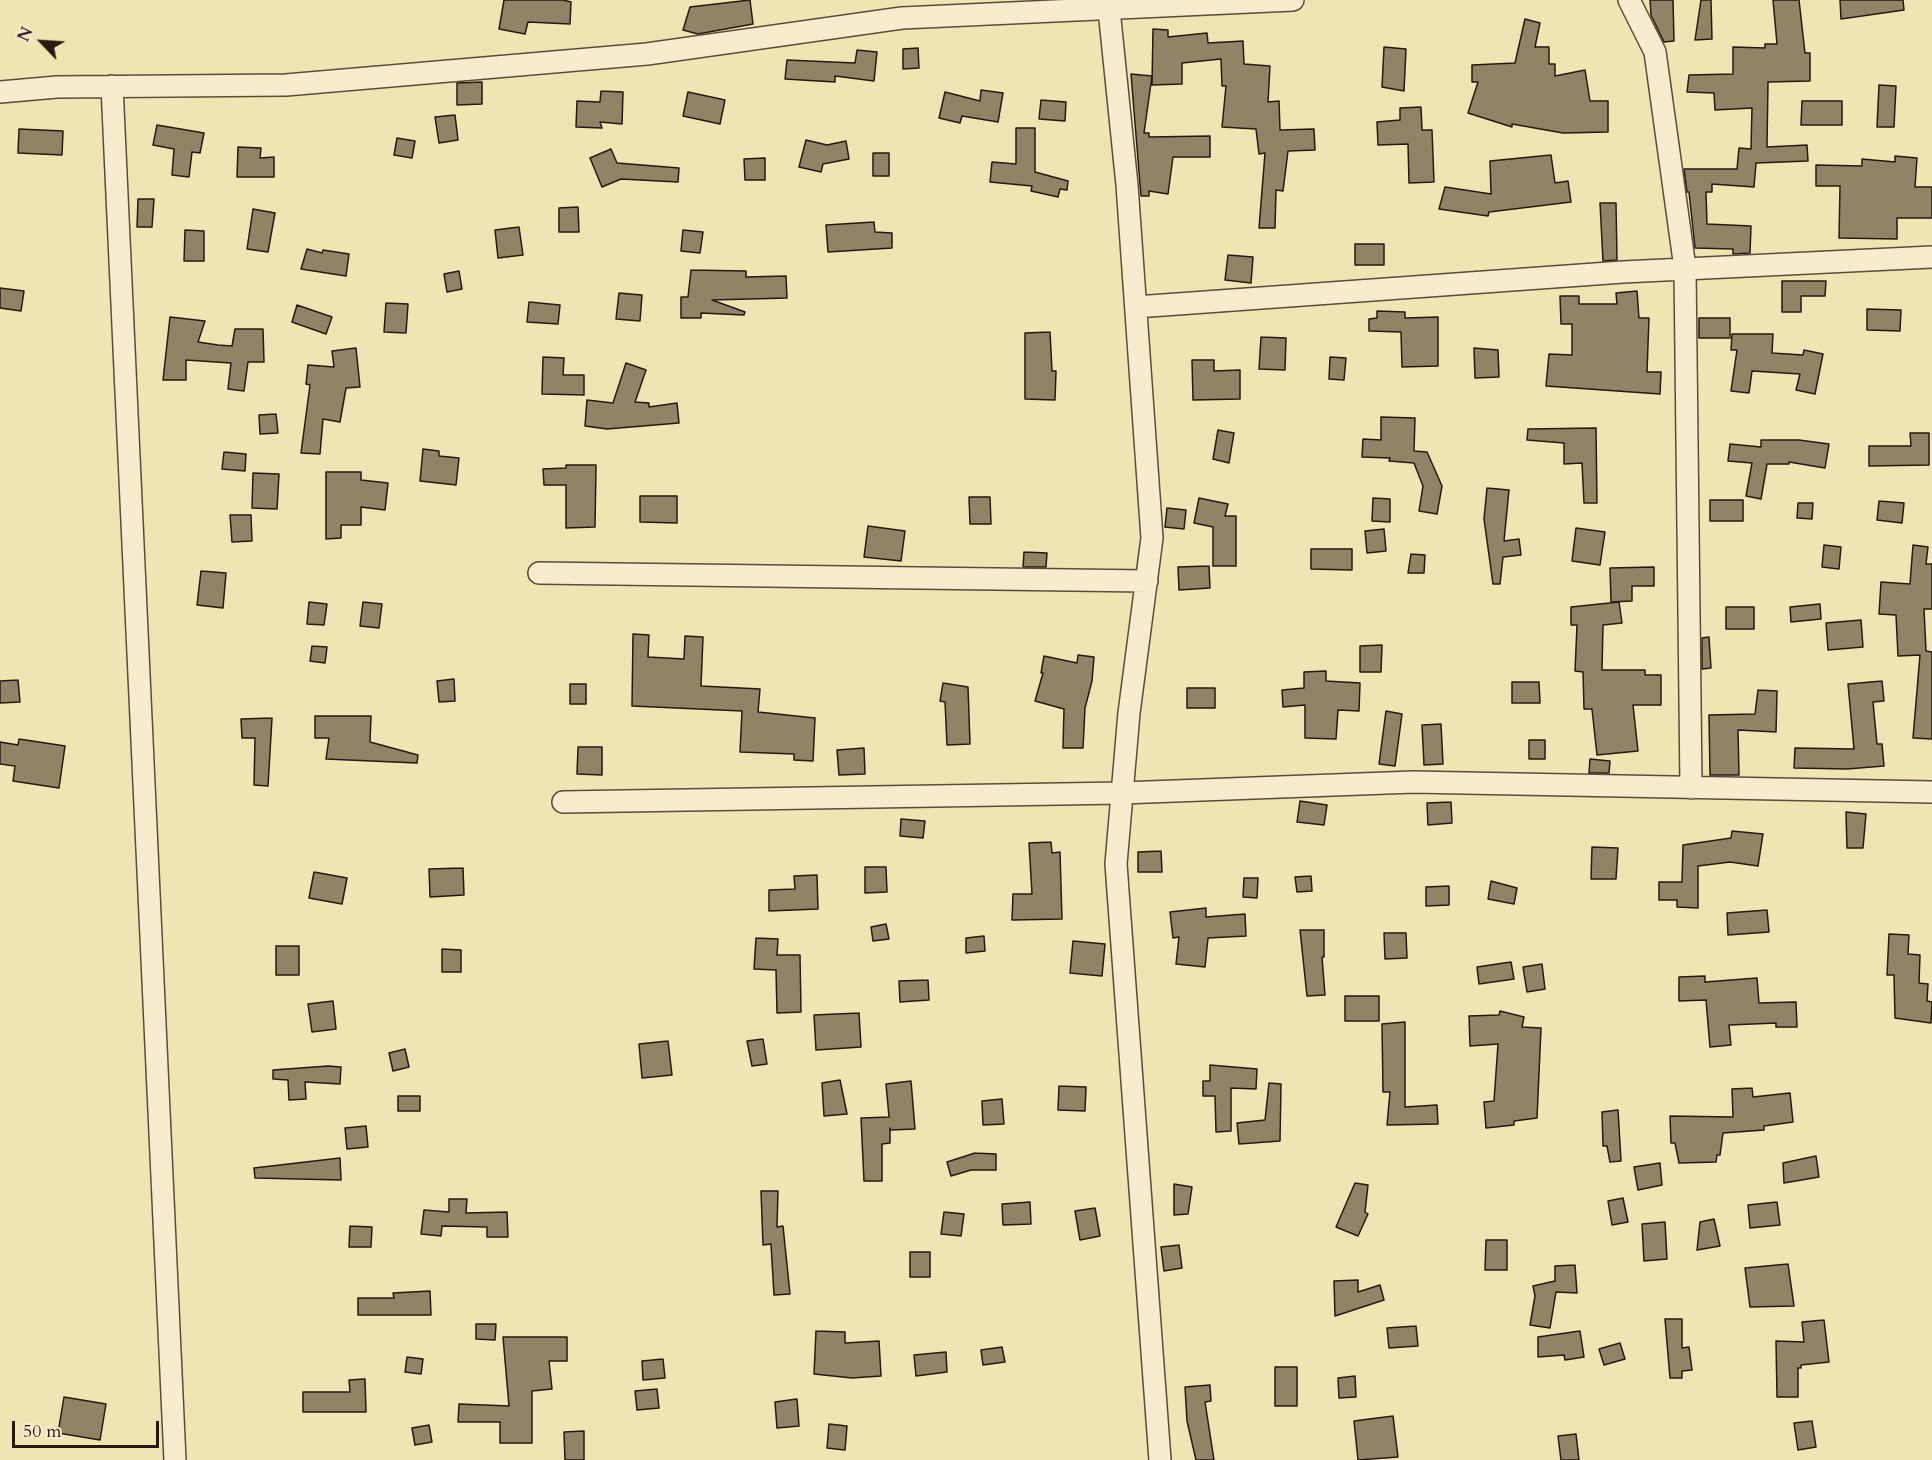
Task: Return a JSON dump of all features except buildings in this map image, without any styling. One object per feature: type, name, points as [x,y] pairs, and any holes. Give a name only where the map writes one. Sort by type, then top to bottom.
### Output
[{"type":"street","points":[[0,92],[57,87],[298,84],[647,54],[902,18],[1108,4],[1293,0]]},
{"type":"street","points":[[1629,0],[1655,52],[1685,268],[1691,788]]},
{"type":"street","points":[[1108,4],[1136,307],[1152,538],[1129,713],[1116,864],[1160,1460]]},
{"type":"street","points":[[112,87],[176,1460]]},
{"type":"street","points":[[1136,307],[1685,268],[1932,257]]},
{"type":"street","points":[[539,573],[1147,581]]},
{"type":"street","points":[[563,802],[1122,793],[1413,782],[1932,792]]}]
